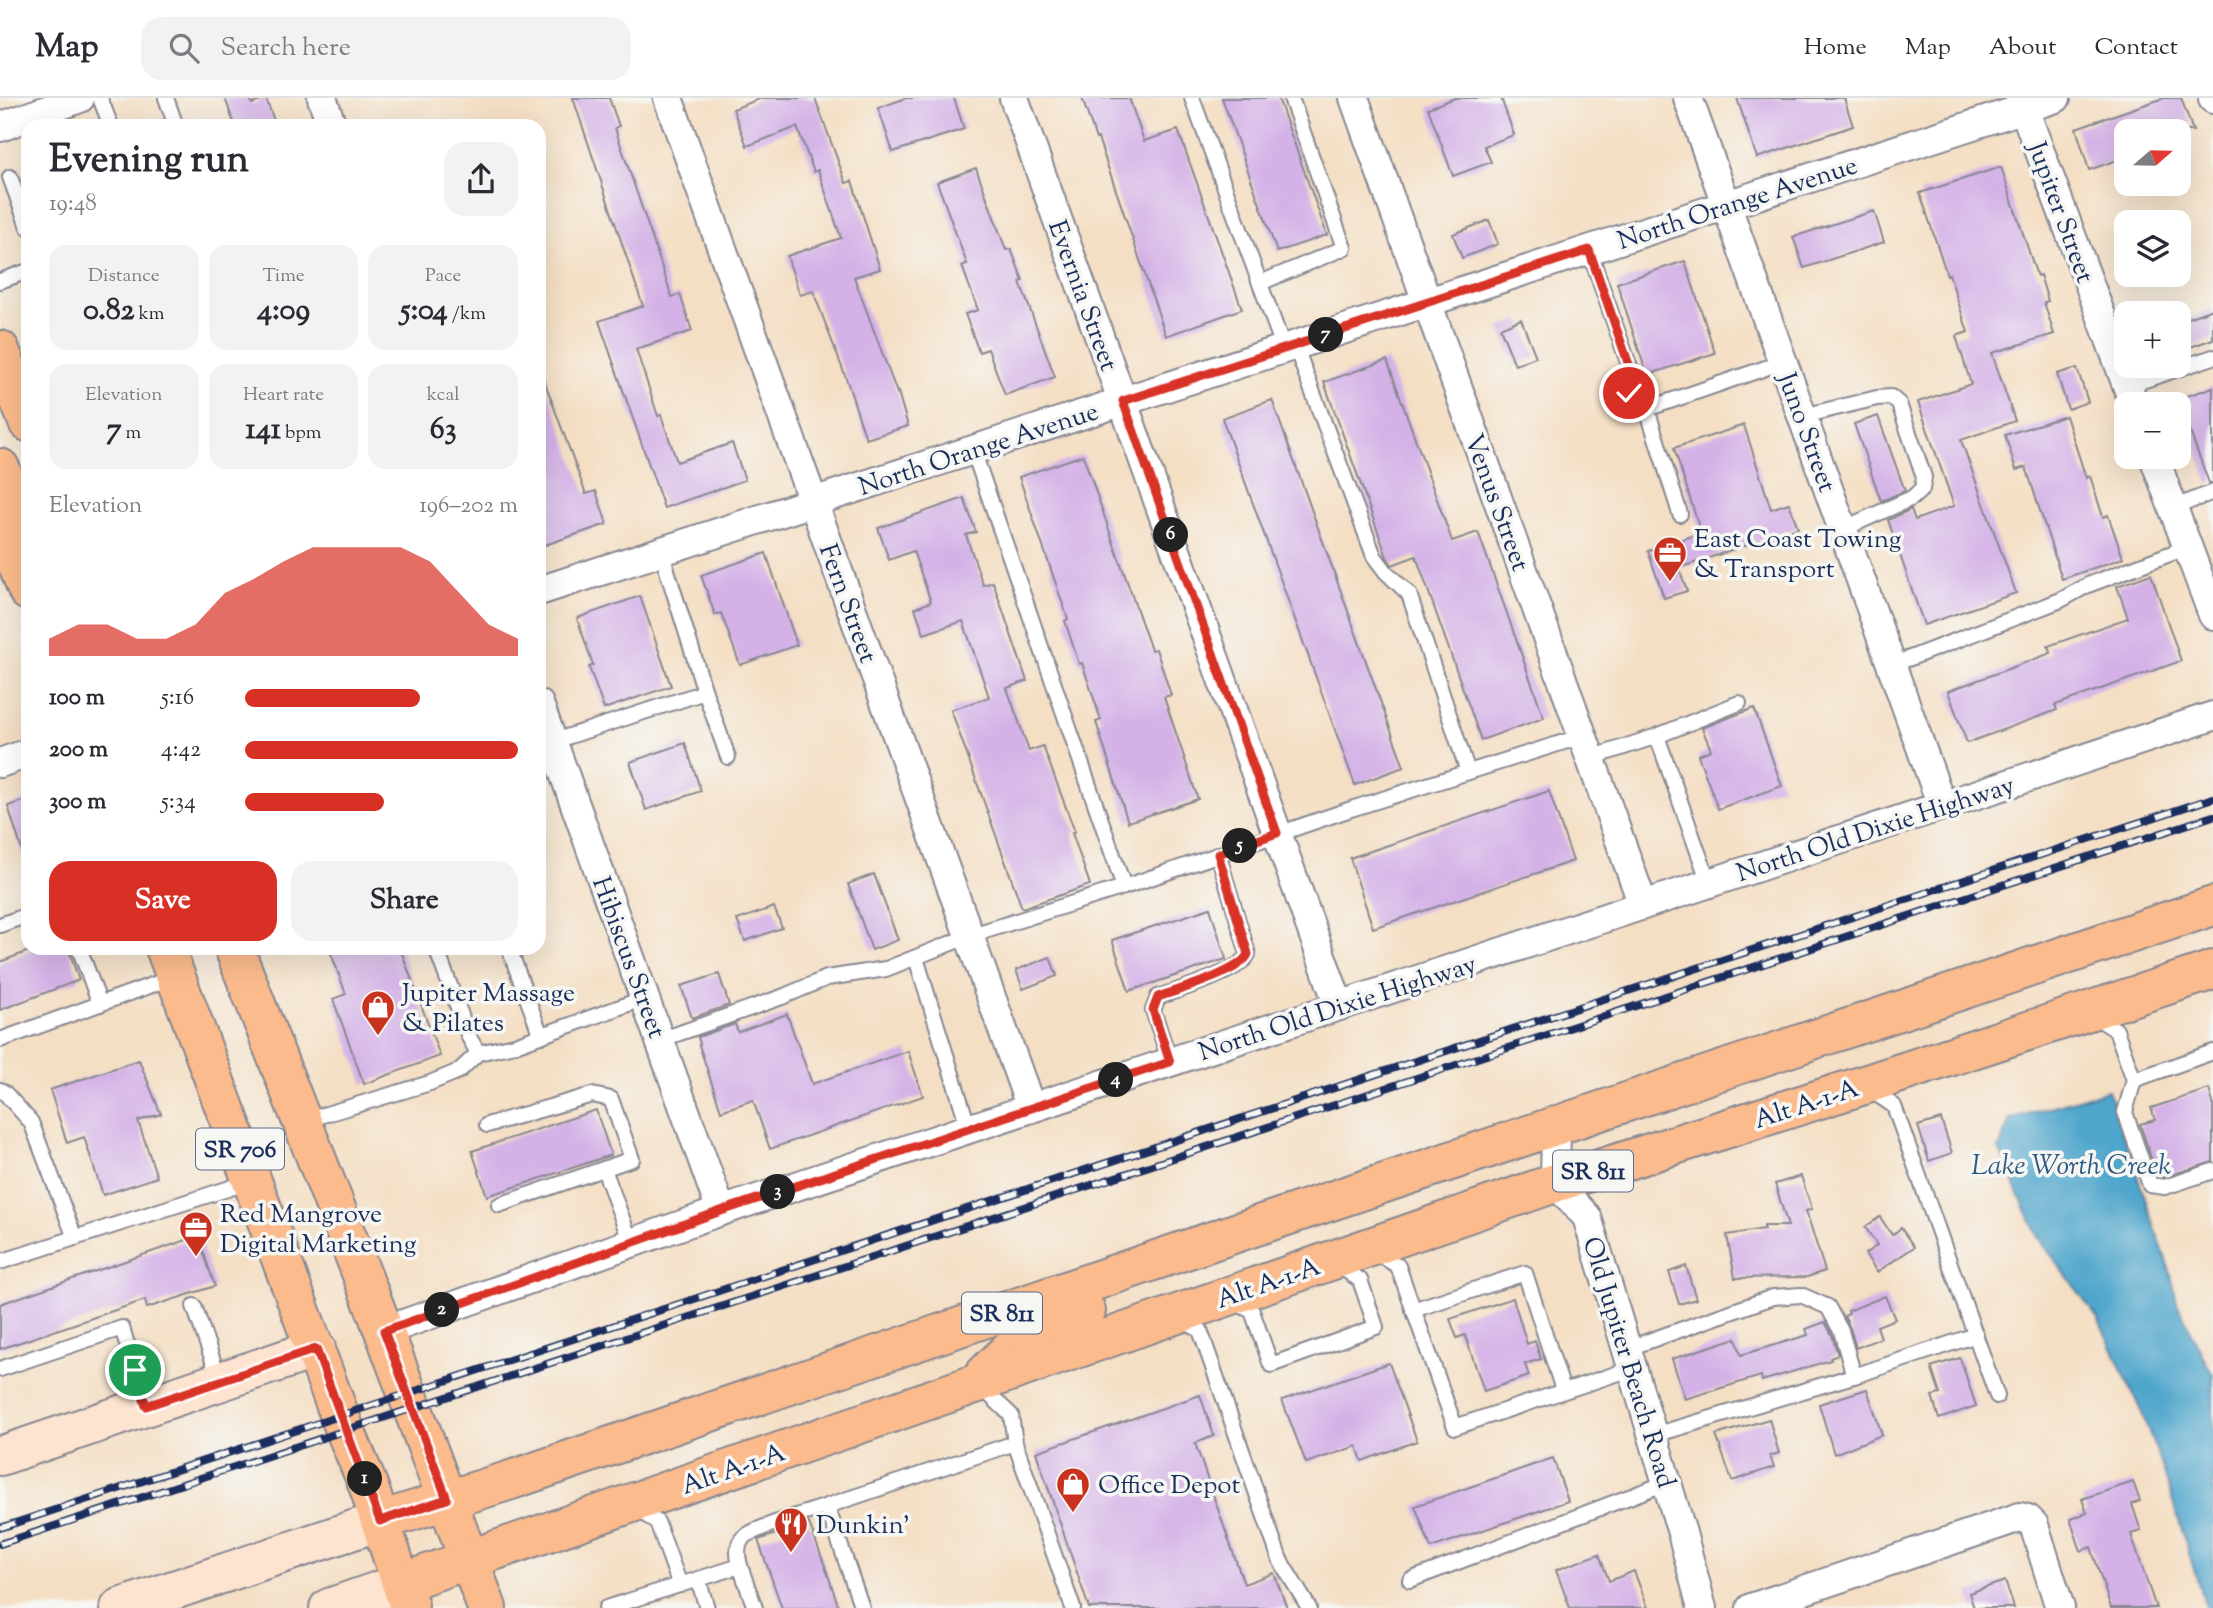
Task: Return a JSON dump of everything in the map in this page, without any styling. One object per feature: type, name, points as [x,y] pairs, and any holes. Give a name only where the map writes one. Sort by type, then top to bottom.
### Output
[{"type":"main road","points":[[0,350],[21,404]]},
{"type":"main road","points":[[0,468],[21,518]]},
{"type":"main road","points":[[0,520],[21,574]]},
{"type":"main road","name":"SR 811","points":[[120,1608],[524,1476],[1231,1234],[2213,906]]},
{"type":"main road","points":[[210,955],[218,978],[241,1022],[273,1048]]},
{"type":"main road","name":"SR 706","points":[[237,955],[384,1331],[487,1608]]},
{"type":"main road","name":"SR 706","points":[[170,963],[380,1521],[405,1595]]},
{"type":"main road","name":"Alt A-1-A","points":[[328,1608],[405,1595],[470,1559],[1172,1315],[1555,1183],[2213,970]]},
{"type":"main road","points":[[976,1383],[1019,1341],[1043,1325],[1191,1275],[1231,1234]]},
{"type":"main road","points":[[0,1455],[316,1349]]},
{"type":"street","points":[[322,98],[330,119]]},
{"type":"street","name":"Fern Street","points":[[668,98],[1031,1108]]},
{"type":"street","name":"Evernia Street","points":[[1014,98],[1339,1006]]},
{"type":"street","name":"Venus Street","points":[[1354,98],[1643,905]]},
{"type":"street","name":"Juno Street","points":[[1688,98],[1942,806]]},
{"type":"street","name":"North Orange Avenue","points":[[546,589],[1727,205],[2022,103],[2056,98]]},
{"type":"street","points":[[0,127],[62,101]]},
{"type":"street","name":"Jupiter Street","points":[[2022,103],[2130,392]]},
{"type":"street","points":[[2158,469],[2213,615]]},
{"type":"street","name":"North Old Dixie Highway","points":[[384,1331],[721,1211],[2213,716]]},
{"type":"street","name":"Hibiscus Street","points":[[546,744],[645,998],[721,1211]]},
{"type":"street","points":[[0,762],[21,755]]},
{"type":"street","points":[[1555,1183],[1556,1125]]},
{"type":"street","name":"Old Jupiter Beach Road","points":[[1555,1183],[1587,1217],[1702,1608]]},
{"type":"street","points":[[1751,1608],[2020,1517],[2028,1519],[2034,1525],[2060,1608]]},
{"type":"lane","points":[[100,98],[108,119]]},
{"type":"lane","points":[[166,98],[174,119]]},
{"type":"lane","points":[[1192,98],[1260,283],[1290,347],[1374,556],[1409,594],[1468,772]]},
{"type":"lane","points":[[1260,283],[1344,248],[1291,98]]},
{"type":"lane","points":[[10,177],[21,208]]},
{"type":"lane","points":[[1589,250],[1629,365],[1624,381],[1629,393],[1647,409],[1680,514]]},
{"type":"lane","points":[[0,281],[21,274]]},
{"type":"lane","points":[[2137,392],[2213,357]]},
{"type":"lane","points":[[1647,409],[1783,362]]},
{"type":"lane","points":[[1803,416],[1877,398],[1891,397],[1899,404],[1924,477],[1922,489],[1912,498],[1843,528]]},
{"type":"lane","points":[[974,450],[1124,887]]},
{"type":"lane","points":[[2173,508],[2213,492]]},
{"type":"lane","points":[[1892,665],[2061,600],[2088,585],[2188,547]]},
{"type":"lane","points":[[661,551],[728,757]]},
{"type":"lane","points":[[546,744],[705,692]]},
{"type":"lane","points":[[660,1040],[782,997],[827,978],[886,969],[969,936],[1468,772],[1587,747],[1657,736],[1739,703]]},
{"type":"lane","points":[[1657,736],[1709,883]]},
{"type":"lane","points":[[1170,1062],[1153,1010],[1154,1002],[1158,997],[1233,968],[1246,960],[1248,954],[1218,854]]},
{"type":"lane","points":[[0,925],[21,918]]},
{"type":"lane","points":[[82,955],[100,1004]]},
{"type":"lane","points":[[439,955],[469,1037],[478,1053]]},
{"type":"lane","points":[[512,955],[541,1036]]},
{"type":"lane","points":[[916,958],[970,1129]]},
{"type":"lane","points":[[0,1040],[100,1004],[170,963]]},
{"type":"lane","points":[[302,1121],[430,1083],[458,1071],[478,1053],[515,1045],[645,998]]},
{"type":"lane","points":[[2087,1011],[2116,1030],[2134,1080],[2125,1112],[2150,1185],[2165,1187],[2213,1171]]},
{"type":"lane","points":[[2134,1080],[2213,1052]]},
{"type":"lane","points":[[1864,1085],[1894,1106],[1997,1396]]},
{"type":"lane","points":[[0,1090],[31,1122],[75,1238]]},
{"type":"lane","points":[[487,1125],[592,1095],[611,1099],[632,1159],[499,1205]]},
{"type":"lane","points":[[604,1169],[631,1243]]},
{"type":"lane","points":[[0,1262],[253,1181]]},
{"type":"lane","points":[[1369,1247],[1398,1266],[1455,1427],[1563,1391],[1629,1359],[1773,1297],[1801,1295],[1828,1307],[1841,1331],[1854,1376]]},
{"type":"lane","points":[[1225,1297],[1252,1311],[1271,1365],[1376,1327],[1360,1280],[1331,1261]]},
{"type":"lane","points":[[1413,1310],[1525,1273],[1563,1391]]},
{"type":"lane","points":[[194,1306],[220,1381]]},
{"type":"lane","points":[[1172,1315],[1200,1330],[1280,1560],[1309,1608]]},
{"type":"lane","points":[[0,1370],[122,1328],[146,1406]]},
{"type":"lane","points":[[1651,1436],[1854,1376],[1976,1335]]},
{"type":"lane","points":[[976,1383],[1011,1415],[1015,1443],[1073,1608]]},
{"type":"lane","points":[[755,1608],[737,1552],[742,1538],[755,1531],[1015,1443]]},
{"type":"lane","points":[[1410,1580],[1666,1483]]},
{"type":"lane","points":[[628,1504],[657,1522],[680,1585]]},
{"type":"lane","points":[[827,1506],[862,1608]]},
{"type":"lane","points":[[606,1608],[740,1566]]},
{"type":"lane","points":[[698,1579],[707,1608]]},
{"type":"water","name":"Lake Worth Creek","points":[[2108,1090],[2171,1274],[2177,1303],[2213,1376],[2213,1608],[2206,1608],[2162,1466],[2141,1411],[2099,1320],[2038,1237],[1999,1149],[2010,1119]]},
{"type":"building","points":[[225,98],[250,98],[252,104],[266,99],[273,119],[232,119]]},
{"type":"building","points":[[573,98],[609,98],[619,126],[615,128],[672,297],[680,294],[692,331],[636,349],[658,416],[661,415],[677,462],[732,443],[745,480],[664,508],[599,321],[643,306]]},
{"type":"building","points":[[762,98],[815,98],[846,183],[852,181],[880,269],[854,277],[898,392],[908,426],[866,439],[813,291],[800,295],[787,256],[841,238],[818,170],[814,172],[797,127],[747,146],[733,109]]},
{"type":"building","points":[[906,98],[954,98],[964,129],[893,152],[878,108]]},
{"type":"building","points":[[1082,98],[1129,98],[1144,141],[1178,130],[1242,309],[1166,336]]},
{"type":"building","points":[[1222,98],[1278,98],[1327,235],[1277,252]]},
{"type":"building","points":[[1455,98],[1501,98],[1514,135],[1484,146],[1491,162],[1453,176],[1428,108]]},
{"type":"building","points":[[1737,98],[1844,98],[1853,126],[1757,158]]},
{"type":"building","points":[[2164,98],[2181,98],[2189,119],[2114,119],[2114,161],[2089,170],[2076,128]]},
{"type":"building","points":[[2001,167],[2037,276],[2040,275],[2048,301],[2044,302],[2054,334],[1992,353],[2015,421],[1961,440],[2016,593],[1924,625],[1888,520],[1911,509],[1915,520],[1954,506],[1918,402],[1971,384],[1956,336],[1968,332],[1920,193]]},
{"type":"building","points":[[976,168],[1006,250],[1011,249],[1023,281],[1020,282],[1055,377],[1005,395],[988,349],[979,352],[965,314],[978,310],[962,266],[967,264],[937,182]]},
{"type":"building","points":[[1874,211],[1884,242],[1804,268],[1793,237]]},
{"type":"building","points":[[1489,220],[1498,244],[1462,258],[1453,234]]},
{"type":"building","points":[[1685,261],[1715,353],[1647,375],[1617,283]]},
{"type":"building","points":[[2213,309],[2213,339],[2191,347],[2191,317]]},
{"type":"building","points":[[1521,319],[1536,357],[1515,365],[1500,328]]},
{"type":"building","points":[[1387,360],[1452,541],[1478,532],[1544,718],[1481,740],[1416,556],[1392,565],[1387,557],[1324,382]]},
{"type":"building","points":[[2077,368],[2088,402],[2068,409],[2057,374]]},
{"type":"building","points":[[546,386],[586,494],[596,491],[607,524],[546,545]]},
{"type":"building","points":[[2213,387],[2213,483],[2209,483],[2191,434],[2191,395]]},
{"type":"building","points":[[1272,400],[1404,767],[1355,785],[1222,418]]},
{"type":"building","points":[[1878,416],[1905,491],[1881,501],[1854,424]]},
{"type":"building","points":[[2066,416],[2086,478],[2090,476],[2103,517],[2108,515],[2123,558],[2062,579],[2026,467],[2016,470],[2005,435]]},
{"type":"building","points":[[1744,425],[1771,509],[1789,503],[1798,528],[1679,568],[1687,591],[1664,598],[1648,551],[1701,533],[1674,448]]},
{"type":"building","points":[[1083,455],[1151,650],[1156,649],[1171,695],[1164,697],[1198,799],[1128,822],[1096,722],[1101,720],[1082,663],[1079,664],[1065,621],[1068,619],[1019,477]]},
{"type":"building","points":[[964,498],[976,532],[966,535],[983,585],[993,582],[1027,681],[1007,688],[1029,751],[1043,746],[1075,832],[1072,833],[1090,885],[1022,908],[951,710],[989,697],[963,621],[924,634],[915,608],[931,602],[913,551],[889,560],[878,528]]},
{"type":"building","points":[[766,553],[797,645],[740,665],[721,613],[715,615],[701,575]]},
{"type":"building","points":[[2151,574],[2181,661],[2055,705],[2057,710],[1967,743],[1948,691],[2051,653],[2048,646],[2128,618],[2117,586]]},
{"type":"building","points":[[640,596],[671,686],[604,709],[589,667],[593,665],[577,618]]},
{"type":"building","points":[[1754,708],[1782,786],[1718,809],[1698,755],[1711,750],[1702,728]]},
{"type":"building","points":[[685,743],[701,791],[646,810],[630,762]]},
{"type":"building","points":[[1549,791],[1573,861],[1373,928],[1350,858]]},
{"type":"building","points":[[21,801],[21,847],[8,806]]},
{"type":"building","points":[[874,874],[898,940],[872,950],[848,884]]},
{"type":"building","points":[[774,907],[782,928],[745,941],[737,920]]},
{"type":"building","points":[[1210,908],[1226,959],[1129,991],[1112,940]]},
{"type":"building","points":[[21,954],[70,955],[79,980],[0,1010],[0,962]]},
{"type":"building","points":[[332,955],[403,955],[440,1056],[364,1084],[333,999],[346,994]]},
{"type":"building","points":[[1050,957],[1057,976],[1023,989],[1016,970]]},
{"type":"building","points":[[719,974],[729,1005],[692,1018],[681,986]]},
{"type":"building","points":[[787,1014],[812,1084],[908,1051],[923,1096],[770,1149],[753,1100],[721,1111],[698,1037],[735,1024],[738,1032]]},
{"type":"building","points":[[139,1060],[161,1114],[138,1121],[157,1177],[103,1195],[84,1137],[67,1143],[50,1090]]},
{"type":"building","points":[[2209,1089],[2213,1103],[2213,1162],[2164,1177],[2157,1176],[2140,1124],[2155,1120],[2151,1108]]},
{"type":"building","points":[[596,1110],[611,1155],[487,1196],[472,1151]]},
{"type":"building","points":[[1941,1119],[1952,1153],[1929,1161],[1918,1126]]},
{"type":"building","points":[[1801,1176],[1812,1209],[1806,1211],[1825,1271],[1807,1277],[1735,1278],[1727,1235],[1764,1229],[1764,1226],[1788,1226],[1775,1184]]},
{"type":"building","points":[[1880,1217],[1892,1235],[1901,1228],[1914,1247],[1877,1272],[1865,1254],[1877,1245],[1865,1227]]},
{"type":"building","points":[[198,1236],[215,1286],[147,1308],[145,1300],[0,1349],[0,1304]]},
{"type":"building","points":[[1686,1266],[1696,1299],[1679,1304],[1669,1272]]},
{"type":"building","points":[[1885,1296],[1895,1319],[1877,1326],[1881,1338],[1856,1348],[1844,1316],[1849,1314],[1848,1311]]},
{"type":"building","points":[[1513,1298],[1527,1344],[1535,1341],[1541,1359],[1525,1364],[1529,1376],[1484,1391],[1465,1335],[1457,1338],[1450,1319]]},
{"type":"building","points":[[1825,1322],[1838,1355],[1830,1358],[1831,1360],[1762,1381],[1761,1376],[1685,1399],[1672,1359],[1736,1338],[1741,1355],[1808,1335],[1806,1329]]},
{"type":"building","points":[[1960,1358],[1976,1406],[1939,1419],[1932,1396],[1940,1394],[1931,1367]]},
{"type":"building","points":[[1389,1363],[1417,1441],[1362,1461],[1357,1446],[1306,1463],[1282,1400]]},
{"type":"building","points":[[1867,1389],[1882,1435],[1834,1454],[1819,1404]]},
{"type":"building","points":[[1200,1395],[1214,1436],[1195,1443],[1244,1584],[1274,1573],[1287,1608],[1089,1608],[1036,1452]]},
{"type":"building","points":[[1769,1419],[1779,1453],[1770,1456],[1774,1467],[1732,1481],[1716,1435]]},
{"type":"building","points":[[1553,1458],[1568,1501],[1431,1548],[1415,1506]]},
{"type":"building","points":[[2133,1482],[2140,1501],[2132,1504],[2141,1531],[2131,1534],[2156,1608],[2111,1608],[2091,1547],[2081,1551],[2070,1519],[2087,1513],[2082,1499]]},
{"type":"building","name":"Dunkin'","points":[[809,1523],[839,1608],[782,1608],[758,1540]]},
{"type":"building","points":[[1599,1554],[1609,1581],[1634,1571],[1648,1608],[1570,1608],[1556,1570]]},
{"type":"building","points":[[2005,1581],[2014,1608],[1974,1608],[1969,1593]]},
{"type":"railway","points":[[0,1528],[2213,798]]},
{"type":"railway","points":[[0,1544],[2213,816]]},
{"type":"place","name":"East Coast Towing & Transport","points":[[1670,583]]},
{"type":"place","name":"Jupiter Massage & Pilates","points":[[378,1037]]},
{"type":"place","name":"Red Mangrove Digital Marketing","points":[[196,1258]]},
{"type":"place","name":"Office Depot","points":[[1073,1514]]},
{"type":"place","name":"Dunkin'","points":[[791,1554]]},
{"type":"route","points":[[135,1370],[146,1406],[316,1349],[380,1521],[447,1499],[384,1331],[721,1211],[1170,1062],[1153,1010],[1154,1002],[1158,997],[1233,968],[1246,960],[1248,954],[1218,854],[1277,833],[1123,401],[1589,250],[1629,365],[1624,381],[1629,393]]}]
